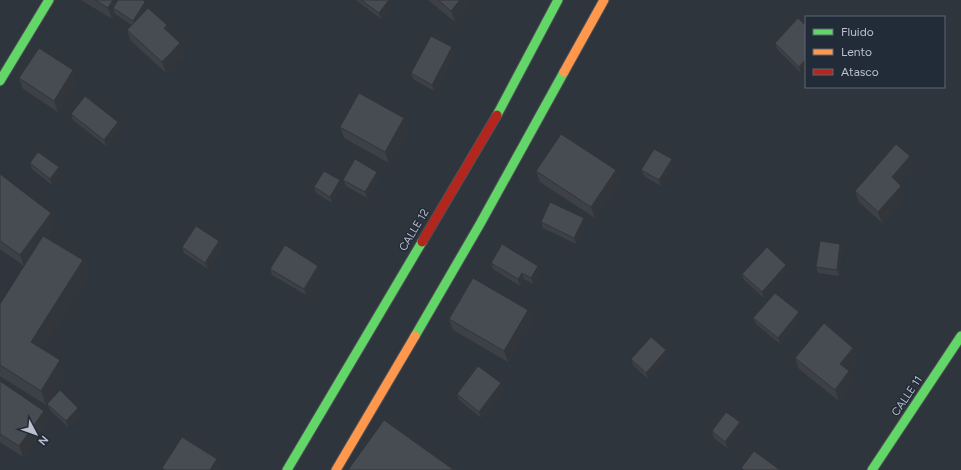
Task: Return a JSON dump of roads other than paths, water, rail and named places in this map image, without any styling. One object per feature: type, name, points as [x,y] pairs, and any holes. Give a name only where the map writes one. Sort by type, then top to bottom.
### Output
[{"type":"street","points":[[0,82],[49,0]]},
{"type":"street","name":"CALLE 12","points":[[286,470],[499,111],[558,0]]},
{"type":"street","points":[[336,470],[480,224],[604,0]]},
{"type":"street","name":"CALLE 11","points":[[872,470],[961,336]]}]
